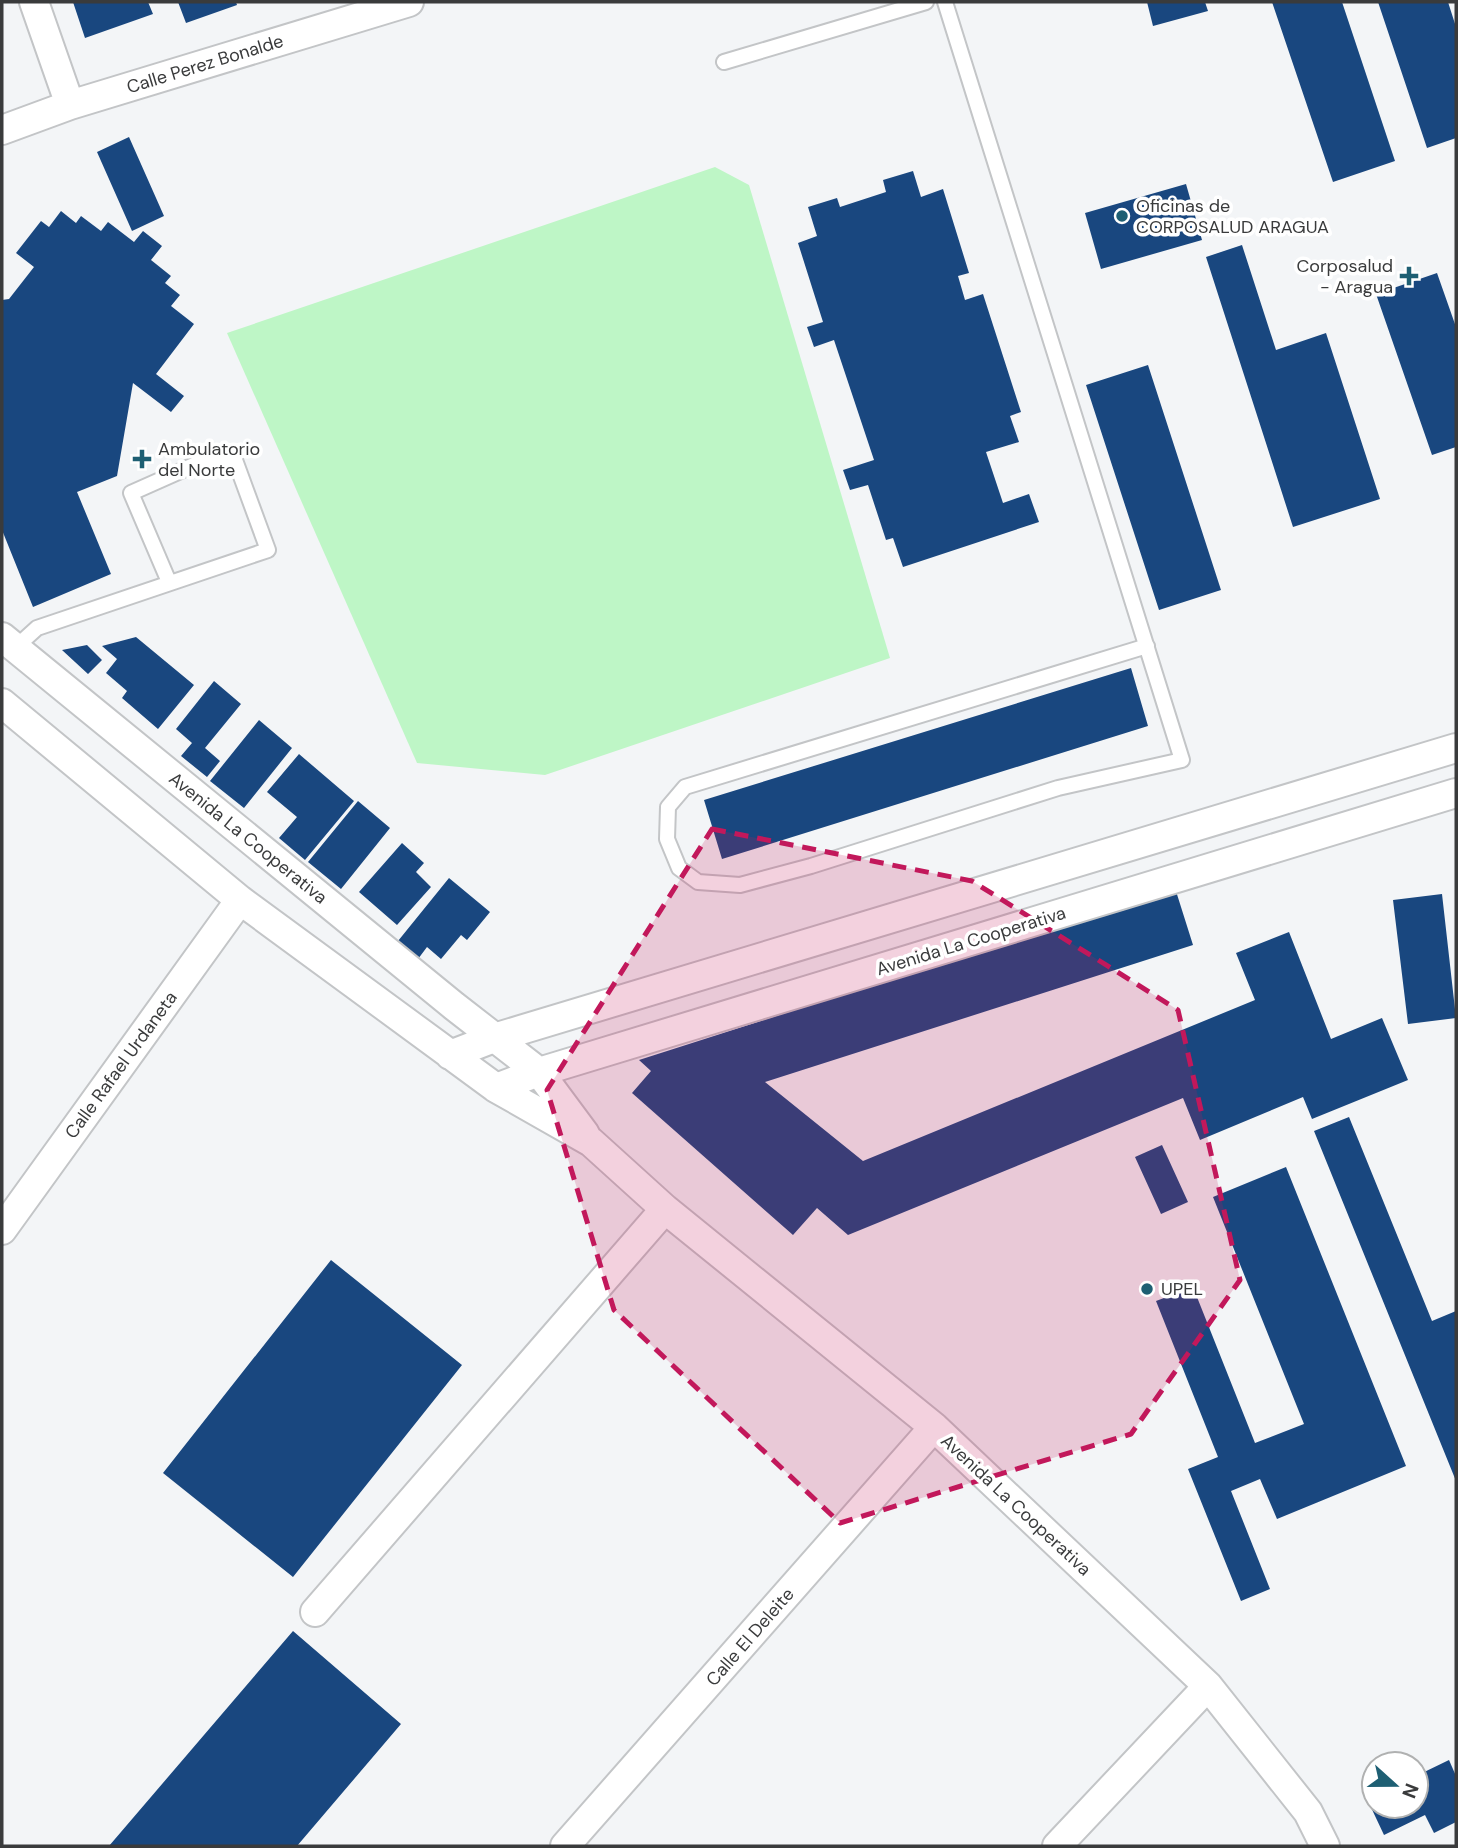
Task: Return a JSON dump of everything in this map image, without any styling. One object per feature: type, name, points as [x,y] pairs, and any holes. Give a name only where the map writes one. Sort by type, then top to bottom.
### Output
[{"type":"street","points":[[34,2],[70,105]]},
{"type":"street","name":"Calle Perez Bonalde","points":[[2,130],[70,105],[409,2]]},
{"type":"street","name":"Avenida La Cooperativa","points":[[8,642],[539,1072],[1456,793]]},
{"type":"street","name":"Avenida La Cooperativa","points":[[2,704],[240,900],[496,1088],[591,1142],[665,1209],[934,1427],[1208,1686],[1308,1812],[1325,1846]]},
{"type":"street","points":[[450,1055],[494,1038],[1456,748]]},
{"type":"street","name":"Calle Rafael Urdaneta","points":[[2,1230],[240,900]]},
{"type":"street","points":[[496,1088],[539,1072],[591,1142]]},
{"type":"street","points":[[314,1612],[665,1209]]},
{"type":"street","name":"Calle El Deleite","points":[[565,1846],[934,1427]]},
{"type":"street","points":[[1057,1846],[1208,1686]]},
{"type":"lane","points":[[724,62],[926,2]]},
{"type":"lane","points":[[945,2],[1147,646],[1182,760],[1058,788],[740,886],[698,882],[679,868],[667,839],[668,807],[685,787],[1147,646]]},
{"type":"lane","points":[[8,642],[37,628],[268,550],[235,460],[203,461],[131,494],[169,582]]},
{"type":"highlighted area","points":[[712,829],[972,881],[1178,1010],[1240,1280],[1131,1434],[840,1523],[614,1310],[547,1090]]},
{"type":"green space","points":[[715,167],[749,185],[890,658],[545,775],[417,763],[227,333]]},
{"type":"building","points":[[73,2],[148,2],[153,14],[85,38]]},
{"type":"building","points":[[178,2],[236,2],[237,5],[186,23]]},
{"type":"building","points":[[1147,2],[1205,2],[1208,11],[1153,26]]},
{"type":"building","points":[[1272,2],[1342,2],[1395,161],[1333,182]]},
{"type":"building","points":[[1378,2],[1448,2],[1456,27],[1456,138],[1427,148]]},
{"type":"building","points":[[129,137],[164,216],[132,231],[97,152]]},
{"type":"building","points":[[913,171],[921,197],[943,189],[969,273],[958,276],[965,300],[983,294],[1021,412],[1010,416],[1019,442],[986,452],[1003,503],[1029,494],[1039,522],[903,567],[893,538],[886,540],[868,485],[850,490],[843,470],[874,460],[834,340],[814,347],[807,327],[823,322],[798,243],[817,236],[808,207],[837,198],[840,207],[886,192],[883,180]]},
{"type":"building","points":[[1186,184],[1202,240],[1101,269],[1085,213]]},
{"type":"building","name":"Ambulatorio del Norte","points":[[61,211],[76,223],[81,216],[101,231],[108,222],[134,242],[143,231],[162,246],[151,260],[171,276],[165,283],[180,295],[171,306],[194,324],[156,374],[184,396],[171,412],[133,383],[117,476],[77,492],[111,574],[33,607],[2,530],[2,300],[9,299],[34,267],[16,253],[41,221],[49,227]]},
{"type":"building","points":[[1242,245],[1276,350],[1326,333],[1380,499],[1293,527],[1206,257]]},
{"type":"building","points":[[1437,273],[1456,327],[1456,447],[1432,455],[1376,294]]},
{"type":"building","points":[[1148,365],[1221,590],[1159,610],[1086,385]]},
{"type":"building","points":[[136,637],[194,685],[158,729],[122,698],[127,691],[106,673],[117,659],[102,646]]},
{"type":"building","points":[[87,645],[102,660],[88,674],[62,650]]},
{"type":"building","points":[[1131,668],[1148,726],[722,859],[704,800]]},
{"type":"building","points":[[214,681],[241,704],[205,748],[220,761],[207,777],[181,756],[192,743],[176,729]]},
{"type":"building","points":[[259,720],[292,748],[244,808],[210,781]]},
{"type":"building","points":[[299,754],[354,801],[305,860],[279,838],[297,817],[267,792]]},
{"type":"building","points":[[358,801],[390,828],[341,889],[308,862]]},
{"type":"building","points":[[402,843],[424,863],[416,872],[431,887],[397,925],[359,892]]},
{"type":"building","points":[[449,878],[490,912],[467,940],[461,935],[441,959],[427,947],[418,959],[398,941]]},
{"type":"building","points":[[1175,888],[1193,945],[765,1082],[863,1161],[1255,1000],[1236,953],[1289,932],[1331,1039],[1382,1018],[1408,1080],[1312,1119],[1303,1097],[1200,1140],[1183,1098],[848,1235],[817,1208],[793,1235],[632,1093],[651,1071],[639,1060]]},
{"type":"building","points":[[1442,894],[1456,1018],[1408,1024],[1393,900]]},
{"type":"building","points":[[1349,1117],[1432,1321],[1456,1311],[1456,1481],[1314,1131]]},
{"type":"building","points":[[1162,1145],[1188,1202],[1161,1214],[1135,1157]]},
{"type":"building","points":[[1286,1167],[1406,1466],[1277,1519],[1260,1479],[1231,1491],[1270,1589],[1241,1601],[1188,1469],[1218,1457],[1156,1301],[1193,1287],[1255,1443],[1304,1424],[1213,1197]]},
{"type":"building","points":[[331,1260],[462,1365],[293,1577],[163,1473]]},
{"type":"building","points":[[293,1631],[401,1724],[297,1846],[109,1846]]},
{"type":"building","points":[[1449,1760],[1456,1776],[1456,1822],[1434,1833],[1428,1820],[1430,1820],[1430,1769]]},
{"type":"building","points":[[1377,1820],[1415,1820],[1384,1835]]},
{"type":"place","name":"Oficinas de CORPOSALUD ARAGUA","points":[[1122,216]]},
{"type":"place","name":"Corposalud - Aragua","points":[[1409,276]]},
{"type":"place","name":"Ambulatorio del Norte","points":[[142,459]]},
{"type":"place","name":"UPEL","points":[[1147,1289]]}]
